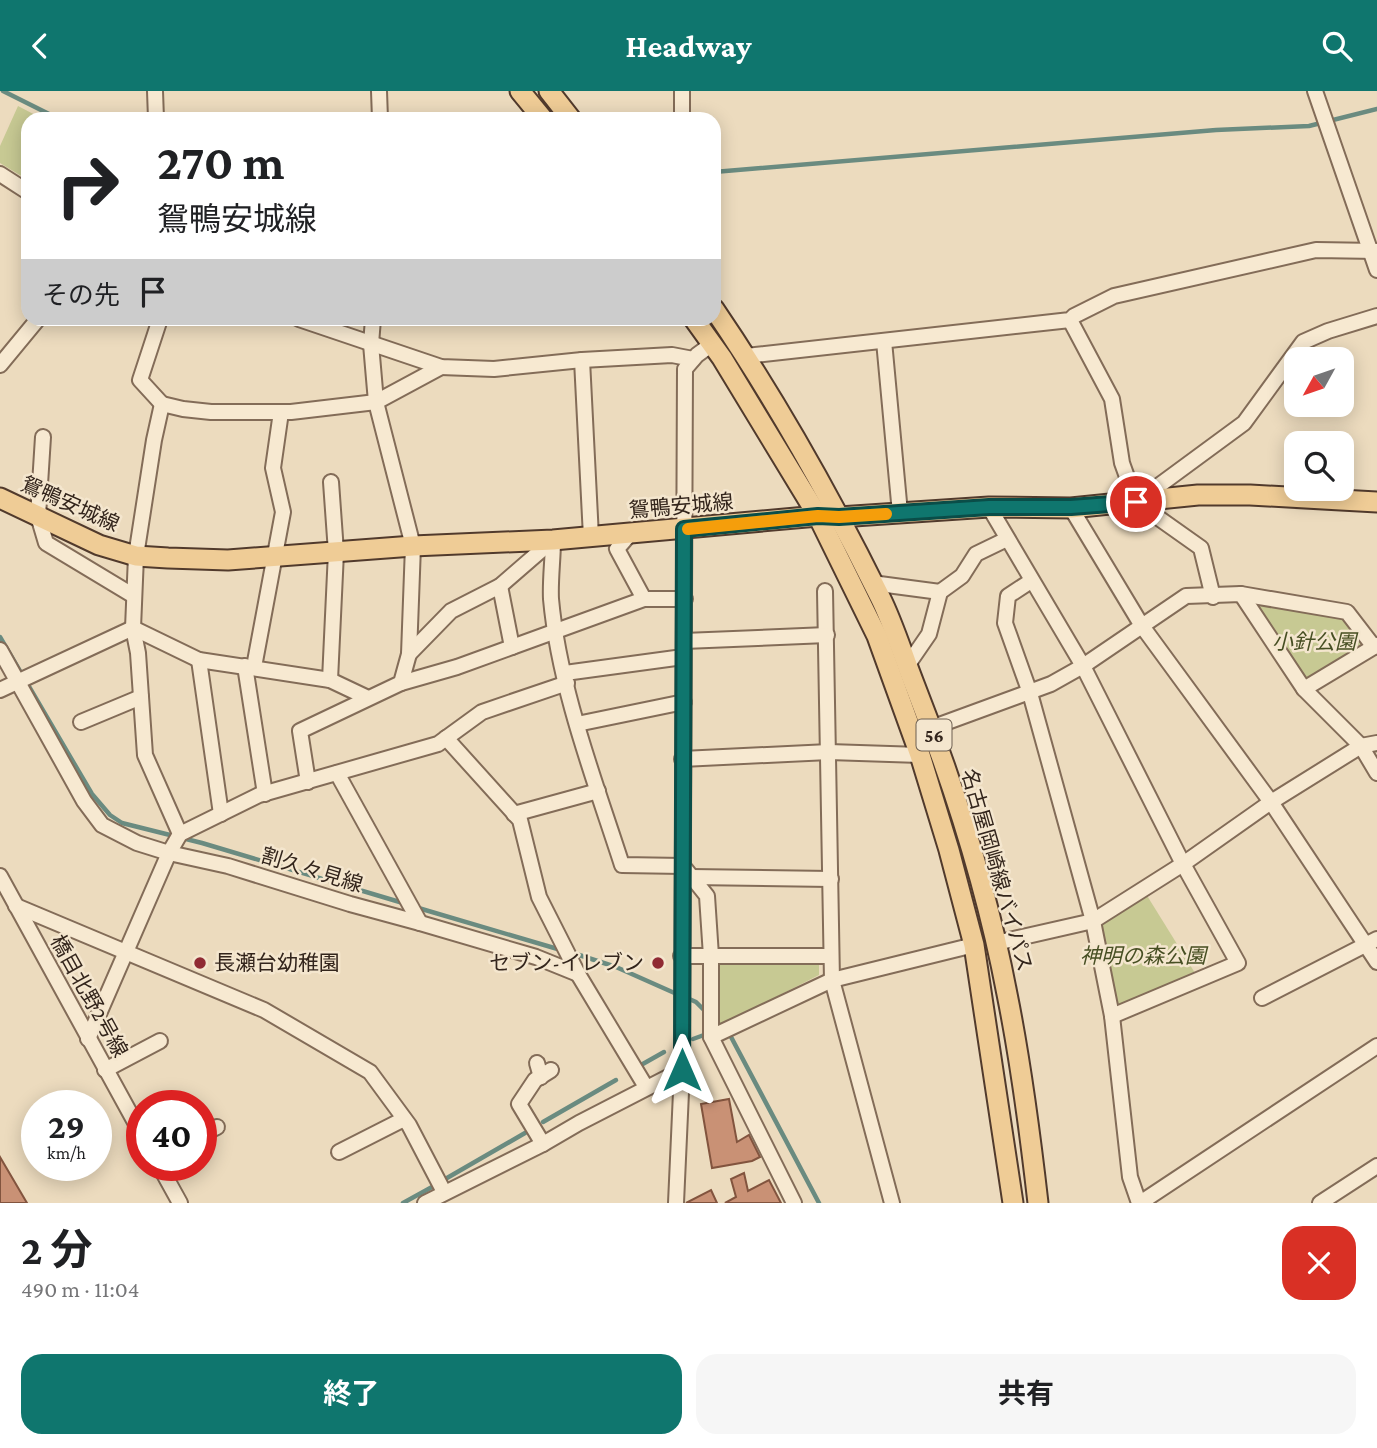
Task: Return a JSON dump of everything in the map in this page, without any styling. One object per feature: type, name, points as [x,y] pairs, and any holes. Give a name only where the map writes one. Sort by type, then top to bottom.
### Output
[{"type":"main road","points":[[520,91],[537,112]]},
{"type":"main road","points":[[549,91],[566,112]]},
{"type":"main road","name":"名古屋岡崎線バイパス","points":[[721,319],[746,356],[839,517],[872,583],[931,728],[968,835],[996,943],[1029,1126],[1038,1203]]},
{"type":"main road","name":"名古屋岡崎線バイパス","points":[[700,326],[818,516],[877,636],[920,755],[974,945],[1013,1203]]},
{"type":"main road","name":"鴛鴨安城線","points":[[0,498],[99,545],[136,556],[228,559],[414,546],[553,540],[818,516],[839,517],[989,507],[1071,507],[1198,495],[1377,502]]},
{"type":"street","points":[[155,91],[156,112]]},
{"type":"street","points":[[379,91],[380,112]]},
{"type":"street","points":[[682,91],[682,112]]},
{"type":"street","points":[[1315,91],[1375,251],[1377,270]]},
{"type":"street","points":[[0,174],[21,188]]},
{"type":"street","points":[[746,356],[1070,320],[1114,296],[1316,250],[1375,251]]},
{"type":"street","points":[[1136,502],[1244,423],[1303,342],[1377,316]]},
{"type":"street","points":[[1070,320],[1112,400],[1122,463],[1136,502],[1201,548],[1213,597]]},
{"type":"street","points":[[0,365],[32,326]]},
{"type":"street","points":[[158,326],[139,380],[162,404],[183,409],[211,412],[281,412],[376,402],[441,367]]},
{"type":"street","points":[[319,326],[441,367],[494,369],[672,355],[693,359]]},
{"type":"street","points":[[373,326],[376,402],[414,546],[409,654],[401,683]]},
{"type":"street","points":[[884,341],[900,513]]},
{"type":"street","points":[[676,1203],[682,1070],[681,956],[687,871],[682,759],[685,369],[712,344]]},
{"type":"street","points":[[582,360],[591,537]]},
{"type":"street","points":[[162,404],[136,556],[133,628],[138,653],[145,755],[180,834]]},
{"type":"street","points":[[265,794],[249,666],[283,512],[273,467],[281,412]]},
{"type":"street","points":[[43,437],[38,516],[46,543],[135,596]]},
{"type":"street","points":[[330,680],[336,552],[331,481]]},
{"type":"street","points":[[989,507],[1083,666],[1183,864],[1238,963],[1112,1016]]},
{"type":"street","points":[[1071,507],[1142,626],[1372,942],[1377,962]]},
{"type":"street","points":[[630,534],[617,549],[644,599]]},
{"type":"street","points":[[907,666],[929,634],[940,592],[962,576],[975,554],[1007,539]]},
{"type":"street","points":[[409,654],[451,611],[500,586],[553,540]]},
{"type":"street","points":[[553,540],[551,598],[566,678],[577,724],[622,865],[831,879]]},
{"type":"street","points":[[1031,581],[1008,596],[1005,623],[1030,693],[1093,921],[1112,1016],[1130,1177],[1140,1203],[1377,1046]]},
{"type":"street","points":[[872,583],[940,592]]},
{"type":"street","points":[[500,586],[512,647]]},
{"type":"street","points":[[825,591],[832,980],[892,1203]]},
{"type":"street","points":[[1241,594],[1304,689],[1361,746],[1377,773]]},
{"type":"street","points":[[931,728],[1030,693],[1083,666],[1186,597],[1241,594],[1347,612],[1375,646],[1304,689]]},
{"type":"street","points":[[308,782],[300,731],[401,683],[457,667],[644,599],[685,599]]},
{"type":"street","points":[[133,628],[199,660],[330,680],[368,698]]},
{"type":"street","points":[[0,690],[133,628]]},
{"type":"street","points":[[684,641],[827,635]]},
{"type":"street","name":"割久々見線","points":[[0,650],[84,801],[102,825],[137,843],[228,866],[536,957],[578,974]]},
{"type":"street","points":[[88,1039],[169,853],[180,834],[265,794],[439,744],[482,712],[566,678],[683,657]]},
{"type":"street","points":[[199,660],[221,814]]},
{"type":"street","points":[[82,722],[141,697]]},
{"type":"street","points":[[577,724],[684,702]]},
{"type":"street","points":[[446,738],[520,820],[539,897],[578,974],[646,1087]]},
{"type":"street","points":[[996,943],[1093,921],[1183,864],[1271,802],[1361,746],[1377,743]]},
{"type":"street","points":[[682,759],[829,752],[920,755]]},
{"type":"street","points":[[337,773],[420,923]]},
{"type":"street","points":[[514,814],[598,791]]},
{"type":"street","points":[[687,871],[707,896],[711,956],[711,1037],[794,1203]]},
{"type":"street","name":"橋目北野2号線","points":[[0,876],[126,1107]]},
{"type":"street","points":[[16,905],[264,1010],[370,1072],[404,1119],[444,1192]]},
{"type":"street","points":[[1262,998],[1372,942]]},
{"type":"street","points":[[711,1037],[832,980],[974,945]]},
{"type":"street","points":[[681,956],[831,956]]},
{"type":"street","points":[[105,1070],[160,1041]]},
{"type":"street","points":[[543,1070],[519,1104],[543,1144]]},
{"type":"street","points":[[425,1203],[682,1070]]},
{"type":"street","points":[[339,1152],[404,1119]]},
{"type":"street","points":[[1320,1203],[1377,1166]]},
{"type":"street","points":[[168,1181],[180,1203]]},
{"type":"green space","points":[[18,106],[30,112],[21,112],[21,176],[0,163],[0,146]]},
{"type":"green space","name":"小針公園","points":[[1254,602],[1343,616],[1365,647],[1304,684]]},
{"type":"green space","name":"神明の森公園","points":[[1146,894],[1195,973],[1117,1006],[1100,923]]},
{"type":"green space","points":[[716,963],[819,964],[819,975],[716,1028]]},
{"type":"building","points":[[729,1099],[737,1142],[749,1135],[760,1157],[752,1161],[712,1168],[701,1104]]},
{"type":"building","points":[[0,1157],[27,1203],[0,1203]]},
{"type":"building","points":[[744,1173],[748,1191],[769,1180],[781,1203],[725,1203],[736,1197],[731,1179]]},
{"type":"building","points":[[711,1190],[717,1203],[686,1203]]},
{"type":"waterway","points":[[3,91],[45,112]]},
{"type":"waterway","points":[[721,171],[1216,130],[1309,126],[1377,109]]},
{"type":"waterway","points":[[0,637],[92,794],[110,815],[122,823],[202,843],[403,903]]},
{"type":"waterway","points":[[415,907],[561,950]]},
{"type":"waterway","points":[[573,953],[616,967],[679,995]]},
{"type":"waterway","points":[[687,998],[696,1002],[708,1014]]},
{"type":"waterway","points":[[714,1020],[730,1035],[819,1203]]},
{"type":"waterway","points":[[693,1039],[704,1035]]},
{"type":"waterway","points":[[641,1065],[664,1052]]},
{"type":"waterway","points":[[543,1122],[616,1080]]},
{"type":"waterway","points":[[447,1178],[525,1133]]},
{"type":"waterway","points":[[403,1203],[432,1187]]},
{"type":"slow traffic","points":[[688,529],[818,516],[886,514]]},
{"type":"place","name":"長瀬台幼稚園","points":[[200,963]]},
{"type":"place","name":"セブン-イレブン","points":[[658,963]]},
{"type":"route","points":[[682,1070],[684,529],[818,516],[839,517],[989,507],[1071,507],[1136,502]]}]
